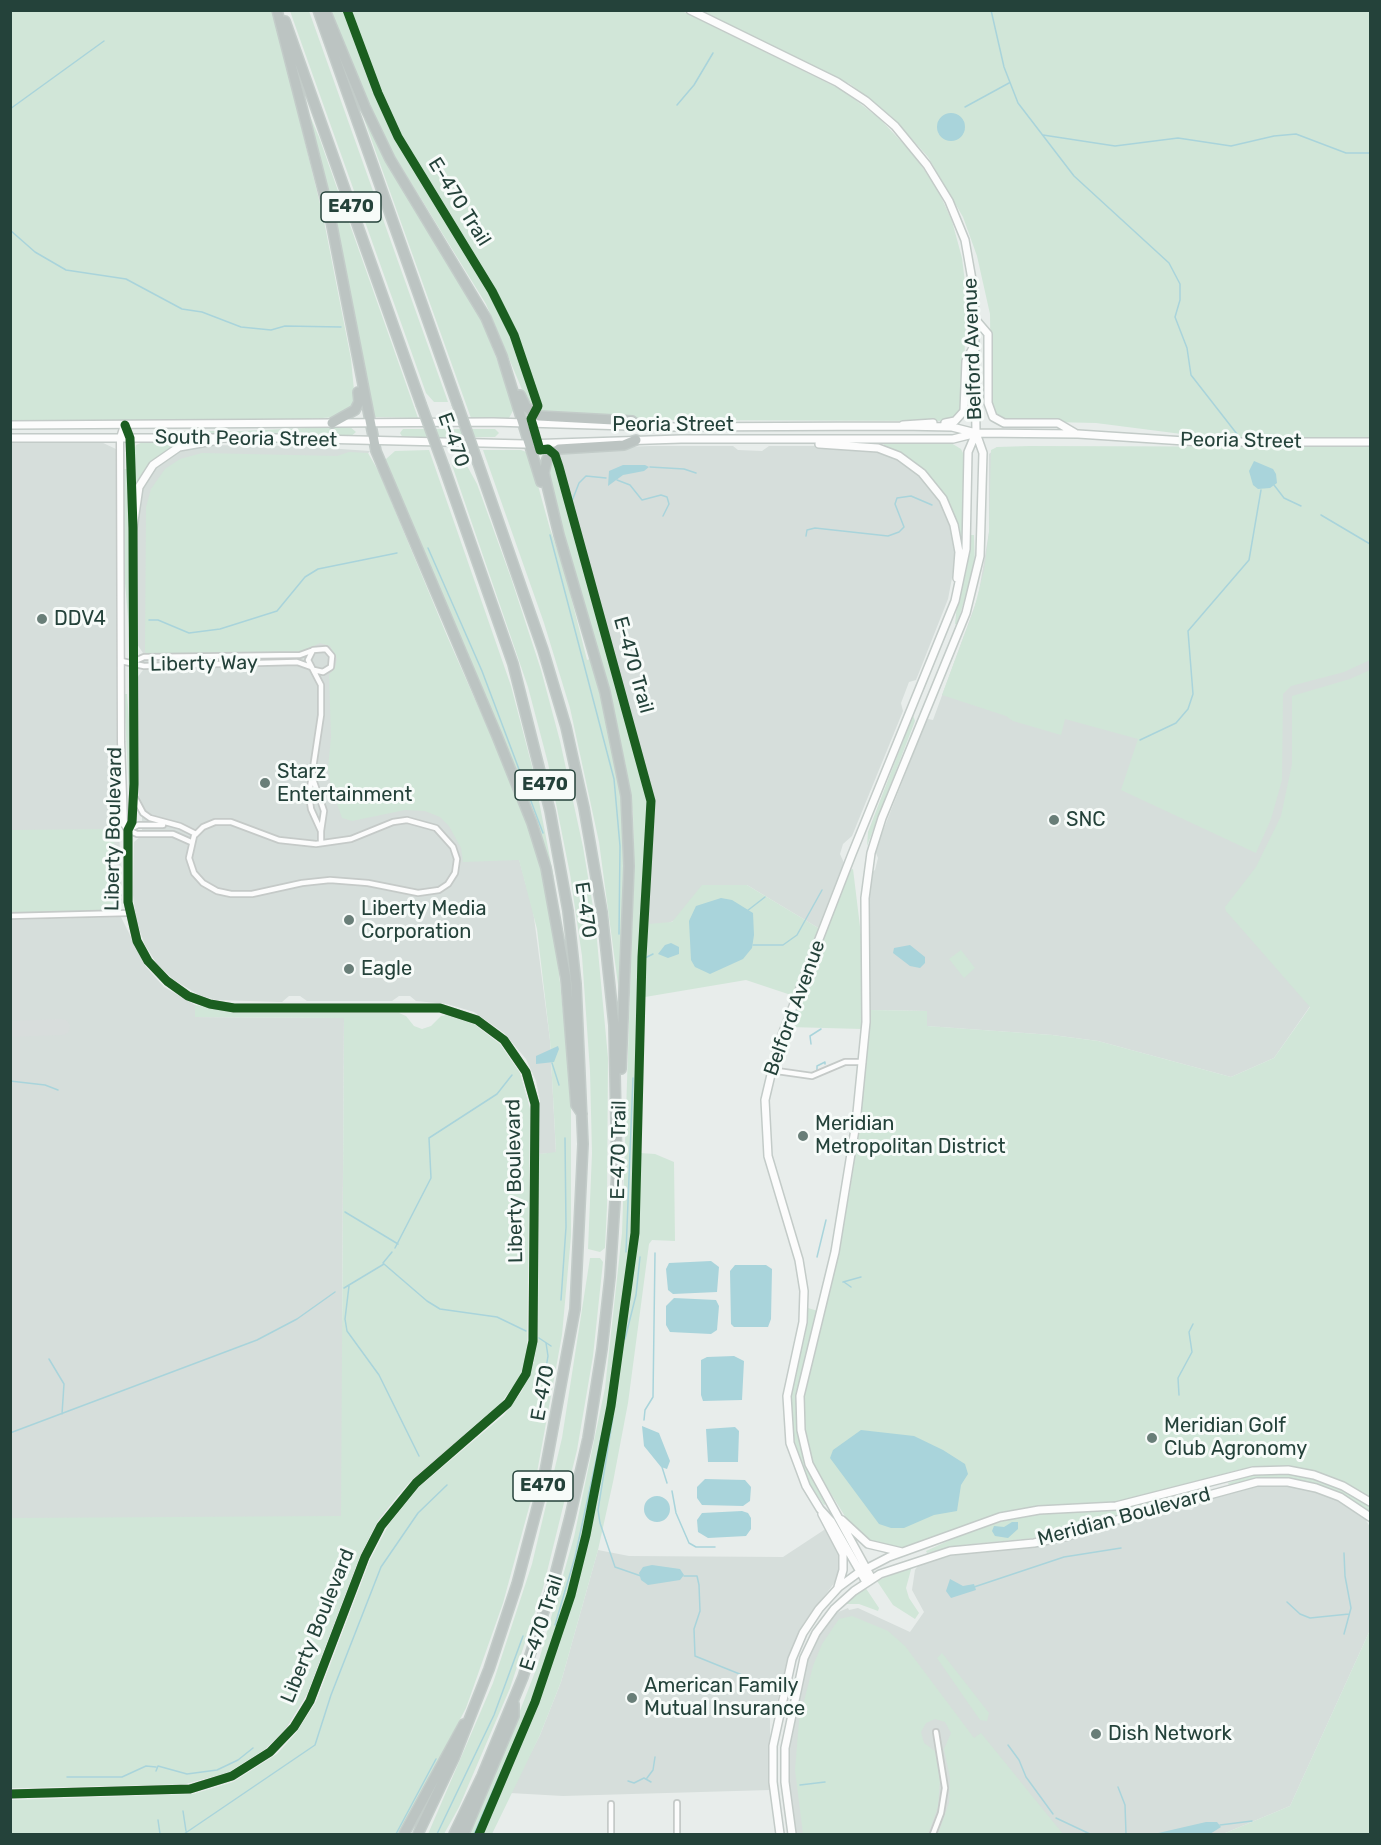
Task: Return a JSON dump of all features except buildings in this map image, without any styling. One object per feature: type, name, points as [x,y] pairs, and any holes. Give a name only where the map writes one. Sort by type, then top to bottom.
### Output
[{"type":"highway","points":[[280,10],[331,221],[374,442],[464,667],[532,823],[551,887],[568,996],[576,1105],[583,1116]]},
{"type":"highway","name":"E-470","points":[[280,10],[513,664],[550,811],[576,976],[583,1116],[579,1271],[561,1396],[523,1564],[474,1710],[418,1834]]},
{"type":"highway","name":"E-470","points":[[318,10],[543,650],[579,786],[605,937],[614,1024],[617,1107],[611,1266],[594,1402],[559,1561],[514,1699],[453,1834]]},
{"type":"highway","points":[[326,10],[383,145],[480,307],[502,356],[524,422],[553,525],[559,536]]},
{"type":"highway","points":[[502,356],[513,375],[524,404],[536,415],[546,418],[632,421],[640,427]]},
{"type":"highway","points":[[332,423],[350,414],[358,404],[356,377],[358,366]]},
{"type":"highway","points":[[617,1107],[623,1032],[629,841],[625,789],[602,681],[559,536],[545,475],[545,465],[550,455],[564,447],[624,445],[636,440]]},
{"type":"highway","points":[[464,1834],[514,1716],[514,1699]]},
{"type":"highway","points":[[404,1834],[460,1728],[474,1710]]},
{"type":"main road","name":"Belford Avenue","points":[[690,10],[837,82],[876,109],[903,135],[936,178],[960,225],[971,269],[976,320],[976,433],[983,453],[983,522],[975,583],[963,622],[882,818],[869,862],[865,902],[866,1017],[854,1146],[840,1228],[799,1402],[800,1427],[806,1456],[869,1580]]},
{"type":"main road","points":[[976,320],[987,334],[988,403],[993,417],[1004,423],[1058,423],[1078,434]]},
{"type":"main road","points":[[900,426],[912,422],[951,423],[961,417],[966,403],[966,361],[976,343]]},
{"type":"main road","name":"Peoria Street","points":[[369,422],[524,422],[640,427],[952,427],[976,433],[1078,434],[1200,442],[1371,442]]},
{"type":"main road","name":"South Peoria Street","points":[[10,425],[369,422]]},
{"type":"main road","name":"Belford Avenue","points":[[864,1570],[831,1521],[820,1509],[798,1468],[788,1426],[788,1392],[803,1327],[804,1290],[799,1260],[766,1148],[764,1110],[770,1070],[852,854],[959,585],[968,536],[968,452],[976,433]]},
{"type":"main road","name":"Peoria Street","points":[[374,442],[530,444],[636,440],[953,440],[976,433]]},
{"type":"main road","name":"South Peoria Street","points":[[10,438],[223,438],[374,442]]},
{"type":"main road","points":[[133,528],[139,489],[153,465],[179,447],[212,443],[223,438]]},
{"type":"main road","points":[[808,439],[819,444],[878,448],[902,458],[922,473],[943,499],[954,525],[959,552],[959,585]]},
{"type":"main road","name":"Meridian Boulevard","points":[[780,1834],[772,1764],[779,1712],[791,1664],[801,1637],[815,1614],[837,1589],[864,1570],[903,1552],[1015,1514],[1116,1506],[1258,1470],[1288,1470],[1314,1475],[1343,1486],[1371,1502]]},
{"type":"main road","name":"Meridian Boulevard","points":[[792,1834],[784,1782],[784,1751],[803,1663],[813,1639],[828,1616],[849,1594],[869,1580],[896,1567],[942,1553],[1058,1538],[1257,1482],[1288,1482],[1320,1489],[1346,1500],[1371,1517]]},
{"type":"main road","points":[[820,1509],[842,1552],[843,1570],[837,1589]]},
{"type":"main road","points":[[838,1516],[864,1541],[881,1549],[903,1552]]},
{"type":"street","name":"Liberty Boulevard","points":[[124,424],[120,438],[121,661],[124,824],[128,830]]},
{"type":"street","name":"Liberty Boulevard","points":[[10,1794],[190,1789],[230,1778],[270,1752],[294,1727],[310,1701],[365,1557],[381,1526],[416,1483],[508,1403],[524,1378],[532,1348],[535,1107],[528,1075],[509,1045],[482,1022],[442,1008],[234,1008],[201,1001],[172,986],[153,967],[136,941],[129,913],[128,830],[132,822],[133,794],[133,528],[130,438],[124,424]]},
{"type":"street","points":[[321,685],[308,660],[311,651],[322,647],[330,652],[333,663],[327,670],[321,685],[321,715],[309,802],[321,831]]},
{"type":"street","name":"Liberty Way","points":[[133,662],[144,657],[298,655],[311,651]]},
{"type":"street","points":[[121,661],[133,662]]},
{"type":"street","name":"Liberty Way","points":[[133,662],[144,666],[297,662],[313,669]]},
{"type":"street","points":[[313,669],[327,670]]},
{"type":"street","points":[[313,778],[324,811],[321,843]]},
{"type":"street","points":[[133,794],[144,814],[166,824]]},
{"type":"street","points":[[224,821],[276,839],[321,843],[356,837],[397,821],[419,821],[437,829],[449,839],[455,851],[457,866],[448,884],[428,893],[364,882],[330,880],[294,884],[252,894],[231,894],[213,889],[197,876],[189,858],[196,834],[207,825],[224,821]]},
{"type":"street","points":[[128,830],[138,825],[166,824],[180,826],[196,834]]},
{"type":"street","points":[[128,830],[137,834],[173,834],[192,842]]},
{"type":"street","points":[[10,916],[129,913]]},
{"type":"street","points":[[770,1070],[812,1076],[845,1062],[863,1062]]},
{"type":"street","points":[[933,1834],[942,1809],[945,1788],[936,1732]]},
{"type":"street","points":[[677,1803],[677,1834]]},
{"type":"street","points":[[611,1804],[611,1834]]},
{"type":"shaded area","points":[[10,442],[101,442],[116,449],[117,778],[122,903],[116,910],[11,913]]},
{"type":"shaded area","points":[[202,445],[297,446],[370,451],[360,463],[502,797],[533,910],[550,1040],[556,1153],[539,1154],[540,1101],[536,1081],[526,1059],[504,1033],[474,1012],[447,1004],[416,1001],[410,996],[399,996],[392,1001],[307,1001],[300,996],[289,996],[282,1002],[216,1000],[199,995],[174,980],[157,964],[145,945],[136,920],[133,895],[134,842],[142,835],[142,808],[138,793],[137,678],[143,670],[143,653],[137,644],[137,516],[141,491],[152,470],[178,451]]},
{"type":"shaded area","points":[[733,446],[738,450],[762,451],[769,446],[844,446],[873,449],[897,459],[923,478],[944,506],[954,534],[956,557],[948,599],[916,680],[909,682],[901,703],[903,711],[852,836],[843,844],[840,854],[844,863],[820,929],[747,885],[667,924],[648,925],[653,793],[557,453],[569,449]]},
{"type":"shaded area","points":[[997,447],[1370,447],[1370,920],[1274,1058],[1231,1077],[1098,1041],[1052,1035],[926,1026],[927,1011],[870,1010],[868,897],[872,872],[875,870],[878,858],[875,851],[925,724],[928,719],[933,720],[978,597],[989,532],[989,454]]},
{"type":"shaded area","points":[[121,917],[146,967],[164,987],[195,1005],[195,1017],[344,1018],[342,1320],[468,1432],[407,1484],[377,1522],[360,1556],[307,1694],[287,1727],[265,1749],[226,1773],[185,1784],[11,1788],[10,920]]},
{"type":"shaded area","points":[[1261,1485],[1296,1487],[1323,1494],[1350,1507],[1364,1517],[1370,1527],[1370,1630],[1290,1806],[1223,1834],[796,1834],[789,1786],[788,1748],[809,1655],[821,1632],[836,1613],[848,1608],[849,1610],[858,1608],[910,1632],[924,1612],[912,1590],[915,1570],[919,1564],[967,1552],[1057,1542],[1160,1511],[1162,1514],[1174,1509],[1192,1510],[1199,1502],[1212,1500],[1211,1497]]},
{"type":"shaded area","points":[[827,1528],[839,1551],[838,1578],[804,1623],[788,1658],[775,1711],[770,1717],[770,1790],[563,1796],[510,1793],[540,1735],[561,1682],[598,1550],[629,1556],[783,1557]]},
{"type":"green space","points":[[10,11],[273,11],[323,216],[351,359],[355,401],[348,411],[337,417],[292,420],[11,421]]},
{"type":"green space","points":[[290,11],[309,11],[448,402],[434,402],[426,393]]},
{"type":"green space","points":[[331,11],[682,11],[844,91],[880,119],[914,155],[938,190],[952,221],[962,258],[967,299],[962,409],[957,417],[948,421],[646,420],[549,417],[529,406],[486,304],[389,147],[365,98]]},
{"type":"green space","points":[[701,11],[1370,11],[1370,437],[1205,437],[1096,423],[1008,421],[997,417],[991,406],[990,314],[977,256],[963,217],[928,157],[892,117],[850,84]]},
{"type":"green space","points":[[304,102],[319,137],[418,418],[373,417]]},
{"type":"green space","points":[[367,118],[481,318],[515,407],[509,418],[471,418],[364,119]]},
{"type":"green space","points":[[349,426],[356,432],[349,438],[165,435],[165,431],[240,431]]},
{"type":"green space","points":[[403,429],[495,429],[499,433],[495,437],[403,438],[400,433]]},
{"type":"green space","points":[[143,442],[181,443],[157,458],[134,490],[134,451],[136,445]]},
{"type":"green space","points":[[884,443],[951,443],[961,449],[965,457],[963,543],[952,510],[936,484],[927,474],[883,447]]},
{"type":"green space","points":[[997,447],[1370,447],[1370,660],[1344,672],[1291,686],[1283,694],[1282,780],[1271,819],[1256,853],[1121,790],[1138,739],[1065,719],[1061,735],[1013,721],[1006,716],[942,695],[974,609],[984,571],[989,532],[991,450]]},
{"type":"green space","points":[[429,450],[511,686],[533,770],[554,879],[481,685],[472,664],[469,664],[386,464],[386,459],[395,451]]},
{"type":"green space","points":[[483,450],[521,450],[529,453],[550,529],[563,565],[587,660],[590,659],[599,691],[612,745],[624,815],[621,992],[619,992],[599,842],[570,708],[544,623]]},
{"type":"green space","points":[[349,452],[368,453],[379,472],[447,636],[527,817],[544,872],[554,926],[571,1087],[571,1236],[562,1335],[534,1489],[503,1603],[466,1708],[400,1834],[11,1834],[11,1800],[193,1794],[233,1782],[277,1754],[296,1733],[316,1702],[370,1560],[389,1524],[419,1487],[504,1415],[522,1391],[534,1362],[538,1333],[539,1154],[556,1152],[550,1040],[537,929],[519,860],[463,862],[461,848],[449,826],[440,817],[425,811],[405,810],[352,821],[342,818],[331,786],[328,768],[331,737],[329,675],[337,659],[330,646],[320,643],[301,652],[147,654],[145,652],[146,507],[151,489],[165,469],[180,459],[202,453],[337,456]]},
{"type":"green space","points":[[557,455],[653,793],[648,924],[672,922],[702,885],[747,885],[820,929],[794,996],[746,980],[645,997],[640,1153],[655,1154],[674,1162],[675,1241],[652,1240],[649,1244],[628,1403],[613,1482],[598,1550],[561,1682],[540,1735],[492,1834],[468,1834],[502,1757],[537,1667],[574,1537],[605,1388],[622,1233],[634,871],[633,814],[625,763],[611,702],[549,485],[548,465]]},
{"type":"green space","points":[[466,464],[477,484],[541,670],[560,741],[583,847],[595,919],[608,1058],[607,1206],[605,1248],[600,1252],[588,1249],[592,1153],[590,1071],[582,956],[570,874],[548,763],[528,687],[452,465]]},
{"type":"green space","points":[[124,469],[127,469],[129,527],[129,628],[124,572]]},
{"type":"green space","points":[[971,535],[974,535],[975,563],[957,625],[955,624],[957,605],[967,568]]},
{"type":"green space","points":[[1370,670],[1370,1498],[1341,1481],[1315,1472],[1292,1467],[1261,1467],[1238,1470],[1117,1503],[1015,1511],[903,1548],[882,1547],[866,1539],[851,1526],[815,1468],[805,1436],[802,1407],[806,1378],[833,1278],[850,1190],[861,1115],[870,1010],[927,1011],[927,1026],[1052,1035],[1098,1041],[1231,1077],[1274,1058],[1310,1007],[1226,911],[1225,907],[1256,867],[1281,816],[1292,764],[1292,696],[1350,679]]},
{"type":"green space","points":[[124,694],[127,694],[130,734],[129,795]]},
{"type":"green space","points":[[913,715],[915,721],[867,846],[868,832]]},
{"type":"green space","points":[[112,829],[114,832],[116,910],[11,913],[11,830]]},
{"type":"green space","points":[[853,869],[862,943],[862,1029],[789,1027],[850,870]]},
{"type":"green space","points":[[961,950],[975,968],[964,978],[949,959]]},
{"type":"green space","points":[[195,1005],[235,1013],[399,1013],[406,1016],[414,1026],[422,1029],[431,1026],[441,1016],[447,1015],[474,1024],[500,1044],[520,1073],[530,1109],[527,1353],[519,1379],[500,1404],[415,1476],[381,1515],[361,1553],[307,1694],[284,1730],[265,1749],[229,1772],[185,1784],[11,1788],[10,1518],[341,1516],[344,1018],[195,1017]]},
{"type":"green space","points":[[590,1258],[600,1258],[603,1262],[593,1356],[577,1450],[543,1588],[510,1688],[459,1807],[444,1834],[428,1834],[493,1683],[532,1564],[562,1438]]},
{"type":"green space","points":[[808,1308],[818,1311],[799,1382],[796,1423],[804,1458],[826,1504],[824,1505],[806,1479],[791,1429],[792,1386],[805,1336]]},
{"type":"green space","points":[[1276,1473],[1302,1476],[1335,1486],[1368,1505],[1370,1512],[1333,1491],[1304,1481],[1267,1478],[1229,1485],[1228,1483],[1251,1475]]},
{"type":"green space","points":[[1162,1498],[1172,1498],[1166,1502],[1055,1536],[963,1545],[927,1553],[926,1551],[963,1534],[1012,1518],[1043,1513],[1103,1511]]},
{"type":"green space","points":[[912,1566],[906,1588],[909,1598],[919,1613],[915,1619],[893,1605],[877,1581]]},
{"type":"green space","points":[[865,1587],[879,1608],[878,1611],[859,1604],[845,1604]]},
{"type":"green space","points":[[852,1616],[888,1631],[905,1646],[974,1738],[981,1733],[1063,1834],[938,1834],[949,1803],[950,1778],[944,1749],[951,1733],[945,1722],[935,1719],[926,1723],[921,1732],[924,1743],[935,1751],[940,1780],[938,1807],[928,1834],[803,1834],[795,1770],[799,1721],[813,1666],[822,1644],[839,1619]]},
{"type":"green space","points":[[1370,1630],[1370,1834],[1223,1834],[1290,1806]]},
{"type":"green space","points":[[942,1653],[989,1713],[987,1721],[980,1720],[937,1658]]},
{"type":"water","points":[[951,113],[961,117],[965,127],[961,137],[951,141],[941,137],[937,127],[941,117]]},
{"type":"water","points":[[1254,461],[1273,469],[1277,483],[1270,488],[1258,489],[1253,485],[1249,471]]},
{"type":"water","points":[[623,465],[649,467],[644,471],[623,475],[608,486],[609,471]]},
{"type":"water","points":[[721,898],[732,900],[753,913],[754,935],[752,948],[743,959],[710,974],[695,967],[691,960],[689,921],[696,906]]},
{"type":"water","points":[[671,943],[679,947],[679,954],[668,958],[658,954],[665,945]]},
{"type":"water","points":[[910,945],[925,957],[925,963],[920,968],[910,966],[893,953],[894,948]]},
{"type":"water","points":[[558,1046],[554,1062],[536,1064],[536,1056]]},
{"type":"water","points":[[711,1261],[719,1267],[717,1292],[673,1294],[668,1290],[666,1269],[669,1263]]},
{"type":"water","points":[[735,1265],[766,1265],[772,1269],[771,1319],[768,1327],[734,1327],[731,1324],[730,1271]]},
{"type":"water","points":[[674,1298],[716,1300],[719,1306],[717,1330],[711,1334],[670,1332],[666,1325],[666,1306]]},
{"type":"water","points":[[734,1356],[744,1361],[742,1400],[703,1401],[701,1360],[707,1357]]},
{"type":"water","points":[[642,1426],[659,1433],[670,1461],[667,1469],[661,1467],[644,1446]]},
{"type":"water","points":[[735,1427],[739,1431],[738,1462],[708,1462],[706,1429]]},
{"type":"water","points":[[861,1430],[914,1436],[965,1464],[968,1474],[961,1485],[957,1511],[934,1515],[904,1528],[891,1528],[879,1524],[830,1458],[833,1450]]},
{"type":"water","points":[[705,1479],[745,1480],[751,1487],[750,1501],[743,1506],[702,1505],[697,1498],[697,1487]]},
{"type":"water","points":[[657,1496],[666,1500],[670,1509],[666,1518],[657,1522],[648,1518],[644,1509],[648,1500]]},
{"type":"water","points":[[742,1511],[748,1513],[751,1518],[751,1529],[746,1536],[708,1538],[698,1532],[697,1520],[702,1513]]},
{"type":"water","points":[[1012,1522],[1018,1522],[1018,1529],[1008,1538],[995,1536],[992,1531],[994,1526],[1004,1527]]},
{"type":"water","points":[[652,1565],[680,1569],[684,1575],[680,1580],[648,1585],[641,1580],[639,1573],[643,1567]]},
{"type":"water","points":[[950,1579],[963,1586],[974,1584],[976,1590],[951,1598],[946,1591]]},
{"type":"water","points":[[1206,1822],[1217,1822],[1221,1827],[1210,1834],[1154,1834]]},
{"type":"waterway","points":[[991,10],[1004,67],[1018,103],[1074,176],[1169,263],[1180,284],[1180,300],[1175,317],[1187,348],[1191,375],[1237,434]]},
{"type":"waterway","points":[[10,109],[104,41]]},
{"type":"waterway","points":[[677,105],[694,85],[713,53]]},
{"type":"waterway","points":[[965,107],[1009,83]]},
{"type":"waterway","points":[[1043,135],[1115,146],[1178,138],[1231,146],[1274,136],[1296,134],[1346,153],[1370,153]]},
{"type":"waterway","points":[[10,230],[35,252],[66,270],[126,279],[182,309],[202,312],[241,327],[271,330],[285,326],[341,327]]},
{"type":"waterway","points":[[650,467],[684,469],[696,473]]},
{"type":"waterway","points":[[572,501],[579,483],[586,476],[606,478]]},
{"type":"waterway","points":[[617,480],[630,485],[642,500],[661,495],[667,497],[669,504],[663,516]]},
{"type":"waterway","points":[[1274,485],[1284,498],[1301,506]]},
{"type":"waterway","points":[[1140,740],[1176,723],[1188,709],[1193,694],[1188,631],[1249,560],[1261,490]]},
{"type":"waterway","points":[[806,536],[807,530],[815,528],[888,536],[899,532],[904,527],[895,504],[897,498],[911,496],[932,505]]},
{"type":"waterway","points":[[1321,515],[1370,544]]},
{"type":"waterway","points":[[550,535],[614,779],[620,846],[619,934]]},
{"type":"waterway","points":[[428,548],[482,671],[543,833]]},
{"type":"waterway","points":[[149,620],[158,620],[189,633],[220,629],[277,611],[305,577],[318,569],[397,553]]},
{"type":"waterway","points":[[753,945],[783,945],[797,935],[822,890]]},
{"type":"waterway","points":[[747,911],[765,897]]},
{"type":"waterway","points":[[645,958],[653,954]]},
{"type":"waterway","points":[[811,1044],[810,1036],[821,1029]]},
{"type":"waterway","points":[[817,1071],[817,1066],[825,1062],[825,1064]]},
{"type":"waterway","points":[[552,1063],[559,1085]]},
{"type":"waterway","points":[[395,1248],[431,1178],[429,1138],[497,1094],[512,1075]]},
{"type":"waterway","points":[[626,1252],[633,1078]]},
{"type":"waterway","points":[[10,1081],[45,1085],[58,1090]]},
{"type":"waterway","points":[[561,1300],[566,1227],[565,1138]]},
{"type":"waterway","points":[[345,1212],[398,1244]]},
{"type":"waterway","points":[[817,1257],[826,1220]]},
{"type":"waterway","points":[[383,1263],[392,1252]]},
{"type":"waterway","points":[[644,1420],[645,1410],[653,1397],[655,1253]]},
{"type":"waterway","points":[[625,1339],[636,1295],[640,1257]]},
{"type":"waterway","points":[[344,1288],[384,1264],[427,1301],[440,1309],[497,1317],[526,1331]]},
{"type":"waterway","points":[[843,1282],[861,1277]]},
{"type":"waterway","points":[[844,1282],[851,1287]]},
{"type":"waterway","points":[[349,1286],[345,1319],[347,1331],[379,1375],[419,1456]]},
{"type":"waterway","points":[[10,1433],[257,1340],[297,1319],[335,1292]]},
{"type":"waterway","points":[[1179,1395],[1178,1378],[1192,1352],[1189,1332],[1193,1324]]},
{"type":"waterway","points":[[539,1338],[551,1346]]},
{"type":"waterway","points":[[545,1374],[548,1356],[546,1343]]},
{"type":"waterway","points":[[49,1359],[64,1384],[62,1414]]},
{"type":"waterway","points":[[613,1417],[598,1510],[600,1523],[615,1567],[641,1576]]},
{"type":"waterway","points":[[555,1625],[575,1557],[602,1433]]},
{"type":"waterway","points":[[662,1467],[667,1483]]},
{"type":"waterway","points":[[184,1834],[315,1745],[331,1695],[381,1567],[418,1513],[447,1485]]},
{"type":"waterway","points":[[672,1491],[676,1513],[689,1543],[696,1547],[715,1547]]},
{"type":"waterway","points":[[974,1587],[1064,1557],[1121,1548]]},
{"type":"waterway","points":[[1344,1553],[1345,1576],[1351,1608],[1344,1634]]},
{"type":"waterway","points":[[684,1576],[697,1576],[699,1585],[700,1611],[694,1629],[695,1656],[757,1681]]},
{"type":"waterway","points":[[1287,1602],[1300,1614],[1310,1618],[1349,1614]]},
{"type":"waterway","points":[[437,1834],[494,1715],[523,1636]]},
{"type":"waterway","points":[[474,1834],[516,1738]]},
{"type":"waterway","points":[[1008,1745],[1019,1760],[1026,1777],[1053,1814]]},
{"type":"waterway","points":[[156,1771],[158,1766],[187,1774],[217,1770],[238,1760],[253,1748]]},
{"type":"waterway","points":[[647,1778],[653,1770],[655,1757]]},
{"type":"waterway","points":[[396,1834],[436,1759]]},
{"type":"waterway","points":[[67,1777],[122,1777],[146,1766],[156,1767]]},
{"type":"waterway","points":[[628,1781],[634,1783],[644,1778],[651,1782]]},
{"type":"waterway","points":[[800,1785],[825,1782]]},
{"type":"waterway","points":[[1118,1787],[1125,1805],[1126,1834]]},
{"type":"waterway","points":[[183,1811],[186,1831]]},
{"type":"waterway","points":[[1056,1818],[1090,1834]]},
{"type":"waterway","points":[[158,1820],[160,1834]]},
{"type":"waterway","points":[[1220,1825],[1252,1821]]},
{"type":"waterway","points":[[1101,1834],[1123,1834]]},
{"type":"taxiway","points":[[10,1029],[62,1027]]},
{"type":"cycle path","name":"E-470 Trail","points":[[347,10],[378,93],[398,137],[492,291],[514,335],[538,406],[531,419],[540,450],[548,449],[555,455],[559,467],[651,801],[642,957],[635,1233],[611,1406],[586,1535],[571,1595],[535,1702],[479,1834]]},
{"type":"cycle path","points":[[10,1794],[190,1789],[232,1776],[270,1752],[294,1727],[310,1701],[365,1557],[381,1526],[416,1483],[508,1403],[526,1374],[533,1341],[535,1104],[526,1072],[504,1040],[477,1020],[440,1008],[234,1008],[210,1004],[188,996],[167,981],[148,961],[137,941],[128,902],[128,830],[132,822],[134,784],[133,528],[130,438],[125,425]]},
{"type":"place","name":"DDV4","points":[[42,619]]},
{"type":"place","name":"Starz Entertainment","points":[[265,783]]},
{"type":"place","name":"SNC","points":[[1054,820]]},
{"type":"place","name":"Liberty Media Corporation","points":[[349,920]]},
{"type":"place","name":"Eagle","points":[[349,969]]},
{"type":"place","name":"Meridian Metropolitan District","points":[[803,1136]]},
{"type":"place","name":"Meridian Golf Club Agronomy","points":[[1152,1438]]},
{"type":"place","name":"American Family Mutual Insurance","points":[[632,1698]]},
{"type":"place","name":"Dish Network","points":[[1096,1734]]}]
